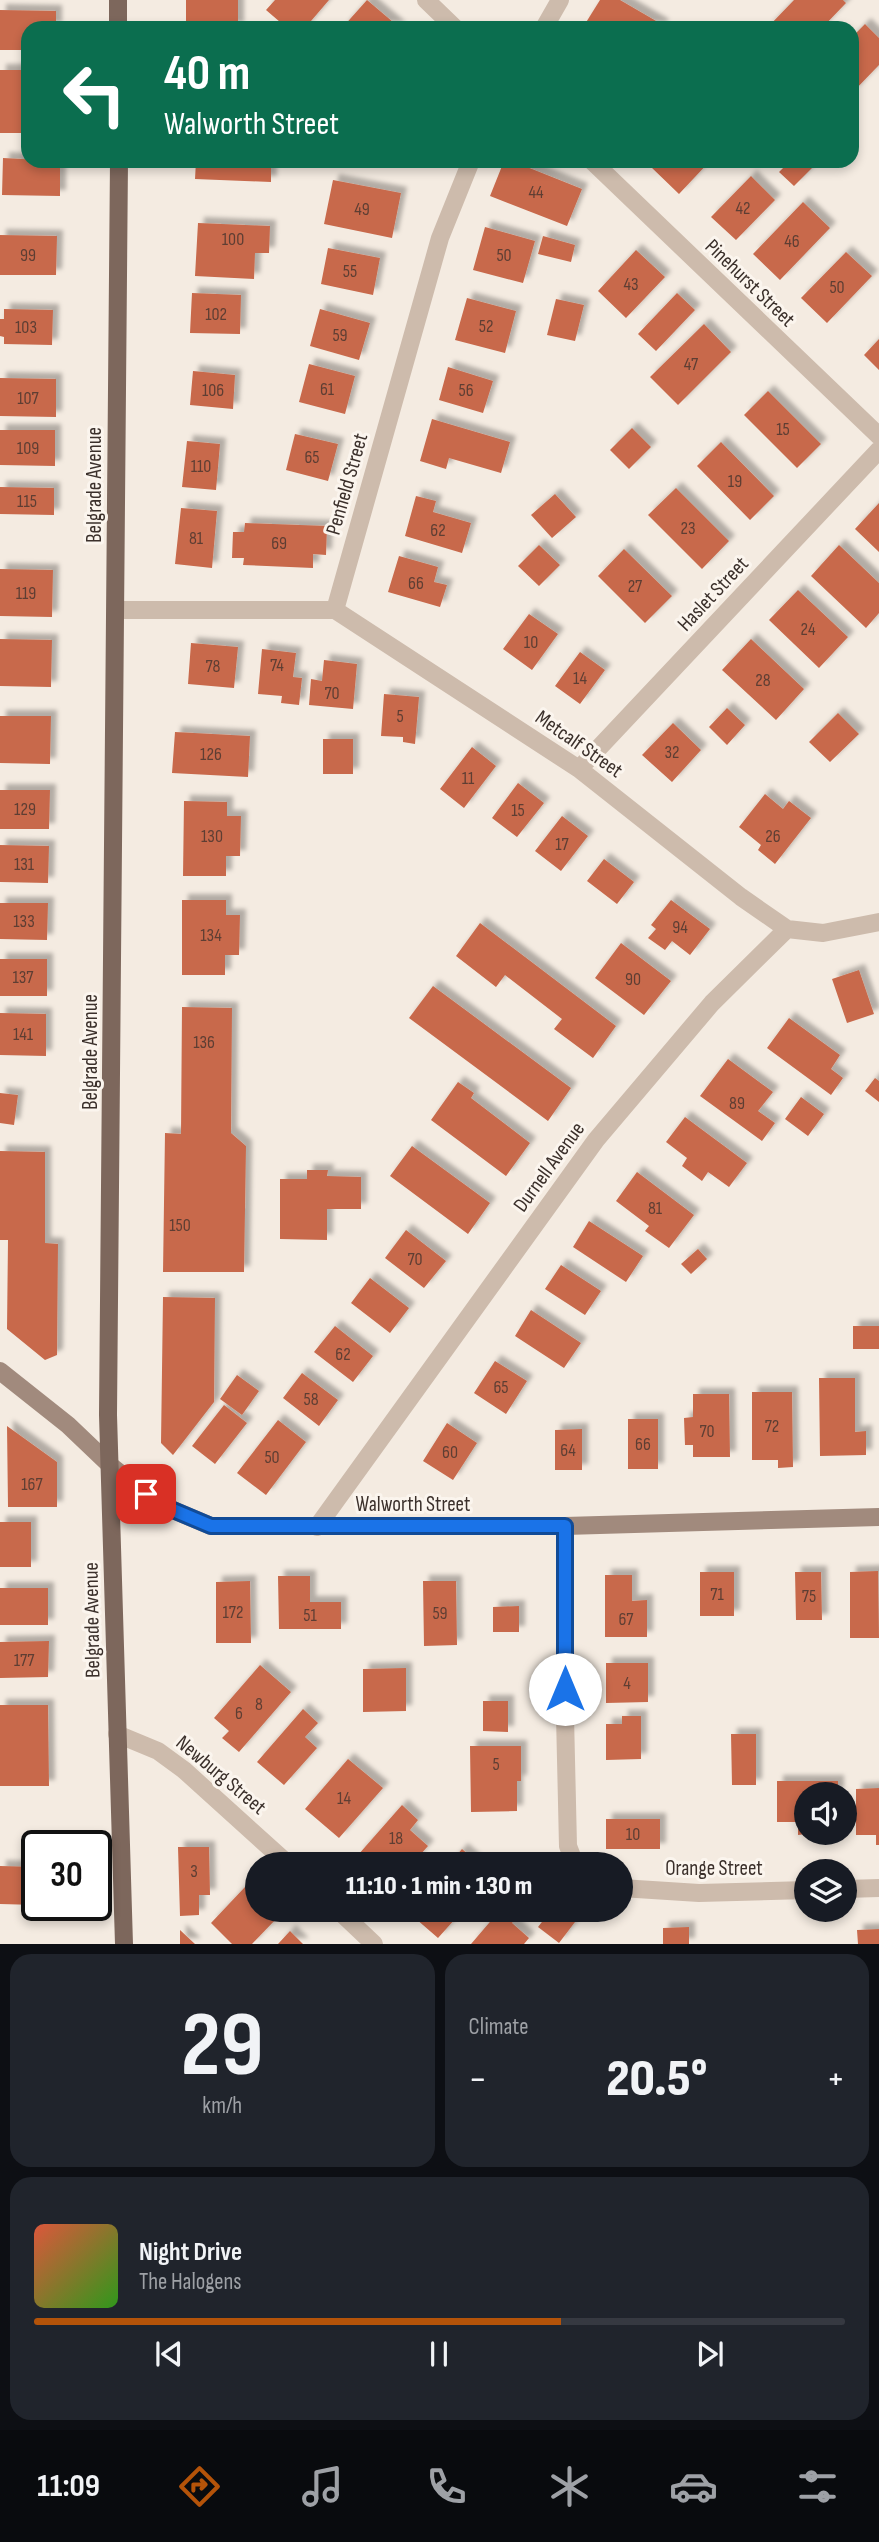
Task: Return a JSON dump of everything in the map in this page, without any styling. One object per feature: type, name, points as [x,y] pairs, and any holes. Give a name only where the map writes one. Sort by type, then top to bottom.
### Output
[{"type":"main road","points":[[118,0],[118,21]]},
{"type":"main road","name":"Belgrade Avenue","points":[[119,168],[108,1415],[124,1944]]},
{"type":"street","points":[[426,0],[448,21]]},
{"type":"street","points":[[548,21],[560,0]]},
{"type":"street","name":"Penfield Street","points":[[335,610],[440,238],[468,168]]},
{"type":"street","name":"Pinehurst Street","points":[[599,168],[879,436]]},
{"type":"street","name":"Haslet Street","points":[[579,769],[879,450]]},
{"type":"street","points":[[116,610],[335,610]]},
{"type":"street","name":"Metcalf Street","points":[[335,610],[579,769],[741,897],[787,929]]},
{"type":"street","points":[[787,929],[823,933],[879,922]]},
{"type":"street","name":"Durnell Avenue","points":[[317,1527],[596,1140],[712,1003],[787,929]]},
{"type":"street","name":"Walworth Street","points":[[0,1371],[68,1425],[111,1466],[166,1507],[211,1526],[565,1526],[879,1517]]},
{"type":"street","points":[[565,1526],[565,1716],[570,1852]]},
{"type":"street","name":"Newburg Street","points":[[117,1734],[158,1751],[184,1770],[275,1852]]},
{"type":"street","points":[[857,1889],[879,1888]]},
{"type":"street","name":"Orange Street","points":[[633,1889],[699,1893],[794,1890]]},
{"type":"street","points":[[351,1922],[374,1944]]},
{"type":"building","points":[[186,0],[238,0],[238,21],[186,21]]},
{"type":"building","points":[[275,0],[329,0],[311,21],[279,21],[266,10]]},
{"type":"building","points":[[367,0],[392,21],[348,21]]},
{"type":"building","points":[[600,0],[620,0],[656,21],[587,21]]},
{"type":"building","points":[[794,0],[843,0],[846,3],[829,21],[774,21]]},
{"type":"building","points":[[0,10],[56,11],[56,21],[21,21],[21,50],[0,50]]},
{"type":"building","points":[[865,24],[879,38],[879,65],[859,86],[859,30]]},
{"type":"building","points":[[0,70],[21,70],[21,133],[0,133]]},
{"type":"building","points":[[3,158],[21,159],[21,168],[60,168],[60,196],[2,195]]},
{"type":"building","points":[[196,168],[271,168],[271,182],[195,179]]},
{"type":"building","points":[[501,168],[530,168],[582,189],[567,226],[490,196]]},
{"type":"building","points":[[652,168],[703,168],[679,194]]},
{"type":"building","points":[[783,168],[812,168],[794,186],[779,172]]},
{"type":"building","points":[[751,176],[775,200],[736,240],[711,217]]},
{"type":"building","points":[[333,180],[401,193],[392,238],[324,224]]},
{"type":"building","points":[[803,202],[830,228],[780,280],[753,254]]},
{"type":"building","points":[[198,223],[270,226],[269,253],[255,253],[254,279],[195,276]]},
{"type":"building","points":[[485,227],[535,241],[523,283],[473,270]]},
{"type":"building","points":[[0,235],[57,236],[56,275],[0,275]]},
{"type":"building","points":[[543,236],[575,245],[571,262],[538,254]]},
{"type":"building","points":[[328,248],[380,258],[373,295],[321,284]]},
{"type":"building","points":[[636,250],[665,277],[626,318],[598,291]]},
{"type":"building","points":[[846,252],[872,276],[827,323],[801,298]]},
{"type":"building","points":[[192,293],[241,295],[240,334],[190,333]]},
{"type":"building","points":[[677,293],[695,310],[656,351],[638,334]]},
{"type":"building","points":[[467,298],[516,311],[505,353],[455,340]]},
{"type":"building","points":[[556,299],[584,305],[575,341],[547,335]]},
{"type":"building","points":[[4,309],[53,310],[52,345],[4,344],[4,337],[0,336],[0,319],[4,319]]},
{"type":"building","points":[[320,309],[370,323],[359,360],[310,346]]},
{"type":"building","points":[[704,324],[731,352],[678,405],[650,377]]},
{"type":"building","points":[[879,339],[879,370],[864,355]]},
{"type":"building","points":[[309,364],[355,376],[345,414],[299,402]]},
{"type":"building","points":[[448,367],[493,381],[483,413],[439,400]]},
{"type":"building","points":[[193,371],[235,375],[233,409],[190,405]]},
{"type":"building","points":[[0,378],[56,379],[56,417],[0,416]]},
{"type":"building","points":[[768,391],[821,444],[797,468],[744,415]]},
{"type":"building","points":[[432,419],[510,442],[501,473],[449,458],[446,469],[420,461]]},
{"type":"building","points":[[632,428],[651,447],[629,469],[610,450]]},
{"type":"building","points":[[0,430],[55,430],[55,466],[0,465]]},
{"type":"building","points":[[295,434],[338,444],[328,481],[286,470]]},
{"type":"building","points":[[187,441],[220,444],[216,490],[182,487]]},
{"type":"building","points":[[721,442],[774,496],[750,520],[697,466]]},
{"type":"building","points":[[0,487],[54,488],[54,515],[0,514]]},
{"type":"building","points":[[676,488],[729,541],[702,569],[648,515]]},
{"type":"building","points":[[555,494],[576,517],[552,538],[531,515]]},
{"type":"building","points":[[416,496],[436,501],[433,512],[471,523],[462,553],[405,536]]},
{"type":"building","points":[[879,503],[879,552],[855,529]]},
{"type":"building","points":[[181,508],[217,511],[212,568],[175,564]]},
{"type":"building","points":[[245,523],[327,526],[326,555],[313,554],[313,568],[243,565],[244,558],[232,558],[233,532],[244,532]]},
{"type":"building","points":[[539,545],[560,565],[539,586],[518,566]]},
{"type":"building","points":[[839,545],[879,583],[879,613],[866,628],[811,576]]},
{"type":"building","points":[[624,549],[672,596],[645,623],[598,576]]},
{"type":"building","points":[[399,556],[438,567],[434,582],[447,585],[440,607],[388,592]]},
{"type":"building","points":[[0,569],[53,570],[52,617],[0,616]]},
{"type":"building","points":[[798,590],[848,637],[819,668],[769,620]]},
{"type":"building","points":[[529,614],[558,634],[532,670],[503,649]]},
{"type":"building","points":[[0,639],[52,640],[51,687],[0,686]]},
{"type":"building","points":[[751,639],[804,689],[776,720],[722,670]]},
{"type":"building","points":[[191,643],[238,647],[234,688],[188,684]]},
{"type":"building","points":[[262,649],[296,653],[293,677],[302,678],[299,705],[281,703],[282,696],[258,694]]},
{"type":"building","points":[[580,652],[605,670],[580,704],[555,686]]},
{"type":"building","points":[[324,660],[357,664],[353,709],[309,705],[311,679],[322,681]]},
{"type":"building","points":[[384,694],[419,697],[415,744],[403,742],[403,737],[381,736]]},
{"type":"building","points":[[727,708],[745,725],[727,745],[709,727]]},
{"type":"building","points":[[838,713],[859,734],[830,762],[809,742]]},
{"type":"building","points":[[0,716],[51,716],[50,764],[0,763]]},
{"type":"building","points":[[673,723],[701,750],[672,782],[642,755]]},
{"type":"building","points":[[175,732],[250,736],[248,777],[172,773]]},
{"type":"building","points":[[323,739],[353,739],[353,774],[323,774]]},
{"type":"building","points":[[472,747],[496,766],[464,808],[440,789]]},
{"type":"building","points":[[518,783],[544,803],[517,837],[492,818]]},
{"type":"building","points":[[0,790],[50,790],[49,829],[0,829]]},
{"type":"building","points":[[765,794],[783,809],[789,801],[811,818],[775,864],[758,850],[761,845],[739,827]]},
{"type":"building","points":[[184,801],[227,802],[227,816],[241,816],[240,856],[226,856],[226,876],[183,876]]},
{"type":"building","points":[[562,816],[588,836],[561,871],[535,851]]},
{"type":"building","points":[[0,845],[49,846],[48,883],[0,882]]},
{"type":"building","points":[[604,859],[634,882],[617,904],[587,881]]},
{"type":"building","points":[[182,900],[226,900],[226,915],[240,915],[239,955],[225,955],[225,975],[182,975]]},
{"type":"building","points":[[671,900],[710,929],[690,955],[672,941],[665,950],[648,938],[656,929],[651,925]]},
{"type":"building","points":[[0,903],[48,903],[47,940],[0,939]]},
{"type":"building","points":[[480,923],[616,1026],[593,1058],[554,1029],[562,1019],[505,975],[496,987],[456,956]]},
{"type":"building","points":[[621,943],[671,981],[644,1015],[595,978]]},
{"type":"building","points":[[0,959],[47,959],[47,996],[0,996]]},
{"type":"building","points":[[859,970],[874,1014],[847,1023],[832,979]]},
{"type":"building","points":[[433,986],[571,1088],[548,1121],[409,1018]]},
{"type":"building","points":[[182,1007],[232,1008],[231,1133],[246,1146],[244,1272],[163,1272],[165,1133],[181,1134]]},
{"type":"building","points":[[0,1013],[46,1014],[46,1056],[0,1055]]},
{"type":"building","points":[[789,1018],[840,1055],[831,1069],[843,1078],[831,1095],[767,1048]]},
{"type":"building","points":[[728,1059],[773,1092],[758,1111],[775,1123],[762,1141],[700,1096]]},
{"type":"building","points":[[875,1078],[879,1081],[879,1102],[865,1091]]},
{"type":"building","points":[[458,1082],[474,1093],[471,1098],[530,1143],[506,1176],[431,1120]]},
{"type":"building","points":[[0,1093],[18,1095],[14,1125],[0,1123]]},
{"type":"building","points":[[801,1097],[824,1114],[808,1136],[785,1119]]},
{"type":"building","points":[[685,1117],[747,1163],[729,1187],[708,1172],[702,1181],[682,1166],[687,1158],[666,1142]]},
{"type":"building","points":[[412,1146],[490,1203],[468,1234],[390,1176]]},
{"type":"building","points":[[0,1151],[45,1152],[45,1243],[58,1244],[57,1355],[45,1360],[7,1329],[8,1240],[0,1240]]},
{"type":"building","points":[[307,1170],[328,1170],[327,1176],[361,1177],[361,1209],[327,1209],[327,1240],[280,1239],[280,1179],[307,1179]]},
{"type":"building","points":[[637,1172],[694,1215],[669,1248],[645,1231],[649,1226],[616,1201]]},
{"type":"building","points":[[589,1221],[643,1256],[626,1282],[573,1247]]},
{"type":"building","points":[[406,1230],[446,1261],[424,1288],[385,1258]]},
{"type":"building","points":[[698,1249],[707,1259],[691,1274],[681,1264]]},
{"type":"building","points":[[561,1265],[601,1291],[585,1315],[545,1289]]},
{"type":"building","points":[[370,1278],[409,1308],[390,1333],[351,1303]]},
{"type":"building","points":[[163,1297],[215,1298],[214,1402],[173,1455],[161,1443]]},
{"type":"building","points":[[531,1310],[581,1343],[564,1368],[515,1336]]},
{"type":"building","points":[[335,1326],[373,1356],[353,1382],[314,1352]]},
{"type":"building","points":[[853,1326],[879,1326],[879,1349],[853,1349]]},
{"type":"building","points":[[495,1361],[527,1381],[506,1414],[474,1393]]},
{"type":"building","points":[[302,1373],[338,1400],[319,1426],[283,1398]]},
{"type":"building","points":[[237,1375],[259,1391],[242,1415],[220,1399]]},
{"type":"building","points":[[819,1378],[855,1378],[855,1432],[866,1431],[866,1455],[820,1456]]},
{"type":"building","points":[[752,1392],[792,1392],[793,1467],[778,1468],[778,1460],[752,1460]]},
{"type":"building","points":[[693,1394],[729,1394],[730,1457],[693,1457],[693,1445],[685,1445],[684,1418],[693,1417]]},
{"type":"building","points":[[224,1405],[247,1423],[215,1464],[192,1446]]},
{"type":"building","points":[[628,1419],[658,1419],[658,1469],[628,1469]]},
{"type":"building","points":[[278,1420],[306,1442],[266,1495],[237,1473]]},
{"type":"building","points":[[447,1423],[477,1443],[453,1480],[423,1461]]},
{"type":"building","points":[[7,1426],[57,1462],[57,1507],[8,1507]]},
{"type":"building","points":[[582,1429],[582,1470],[555,1470],[555,1430]]},
{"type":"building","points":[[0,1522],[31,1522],[31,1567],[0,1567]]},
{"type":"building","points":[[878,1571],[879,1638],[850,1638],[850,1572]]},
{"type":"building","points":[[700,1572],[734,1572],[734,1616],[700,1616]]},
{"type":"building","points":[[795,1572],[821,1572],[822,1620],[796,1620]]},
{"type":"building","points":[[605,1575],[632,1575],[632,1601],[647,1600],[647,1637],[605,1637]]},
{"type":"building","points":[[278,1576],[310,1576],[310,1602],[341,1602],[341,1629],[279,1629]]},
{"type":"building","points":[[250,1581],[251,1643],[216,1643],[216,1582]]},
{"type":"building","points":[[423,1581],[456,1581],[457,1645],[424,1646]]},
{"type":"building","points":[[0,1588],[48,1588],[48,1625],[0,1625]]},
{"type":"building","points":[[519,1606],[519,1632],[493,1632],[493,1607]]},
{"type":"building","points":[[49,1641],[48,1677],[0,1678],[0,1642]]},
{"type":"building","points":[[606,1663],[648,1663],[648,1702],[606,1703]]},
{"type":"building","points":[[260,1665],[291,1692],[239,1752],[222,1738],[229,1731],[214,1718]]},
{"type":"building","points":[[406,1668],[406,1711],[363,1712],[363,1669]]},
{"type":"building","points":[[483,1701],[508,1701],[508,1732],[483,1731]]},
{"type":"building","points":[[0,1705],[48,1705],[49,1786],[0,1786]]},
{"type":"building","points":[[303,1709],[318,1723],[305,1737],[317,1748],[284,1785],[257,1762]]},
{"type":"building","points":[[622,1716],[641,1716],[641,1759],[606,1760],[606,1724],[622,1724]]},
{"type":"building","points":[[731,1734],[756,1734],[756,1785],[732,1785]]},
{"type":"building","points":[[470,1746],[521,1746],[521,1781],[517,1781],[517,1811],[471,1812]]},
{"type":"building","points":[[348,1759],[383,1788],[339,1838],[305,1809]]},
{"type":"building","points":[[777,1781],[838,1781],[794,1782],[794,1822],[777,1822]]},
{"type":"building","points":[[879,1788],[879,1845],[876,1845],[876,1835],[857,1835],[857,1789]]},
{"type":"building","points":[[402,1805],[418,1820],[410,1830],[428,1846],[423,1852],[361,1852]]},
{"type":"building","points":[[606,1819],[660,1819],[660,1849],[606,1849]]},
{"type":"building","points":[[178,1847],[209,1847],[210,1895],[199,1895],[199,1915],[180,1916]]},
{"type":"building","points":[[0,1866],[21,1867],[21,1905],[0,1904]]},
{"type":"building","points":[[245,1887],[245,1922],[273,1922],[252,1944],[232,1944],[211,1923]]},
{"type":"building","points":[[420,1922],[452,1922],[438,1938]]},
{"type":"building","points":[[490,1922],[513,1922],[529,1938],[524,1944],[471,1944]]},
{"type":"building","points":[[542,1922],[575,1922],[559,1943],[538,1927]]},
{"type":"building","points":[[689,1927],[689,1944],[663,1944],[663,1928]]},
{"type":"building","points":[[879,1929],[879,1944],[858,1944],[857,1930]]},
{"type":"building","points":[[180,1930],[195,1944],[180,1944]]},
{"type":"building","points":[[290,1931],[303,1944],[278,1944]]},
{"type":"route","points":[[146,1494],[166,1507],[211,1526],[565,1526],[565,1689]]}]
